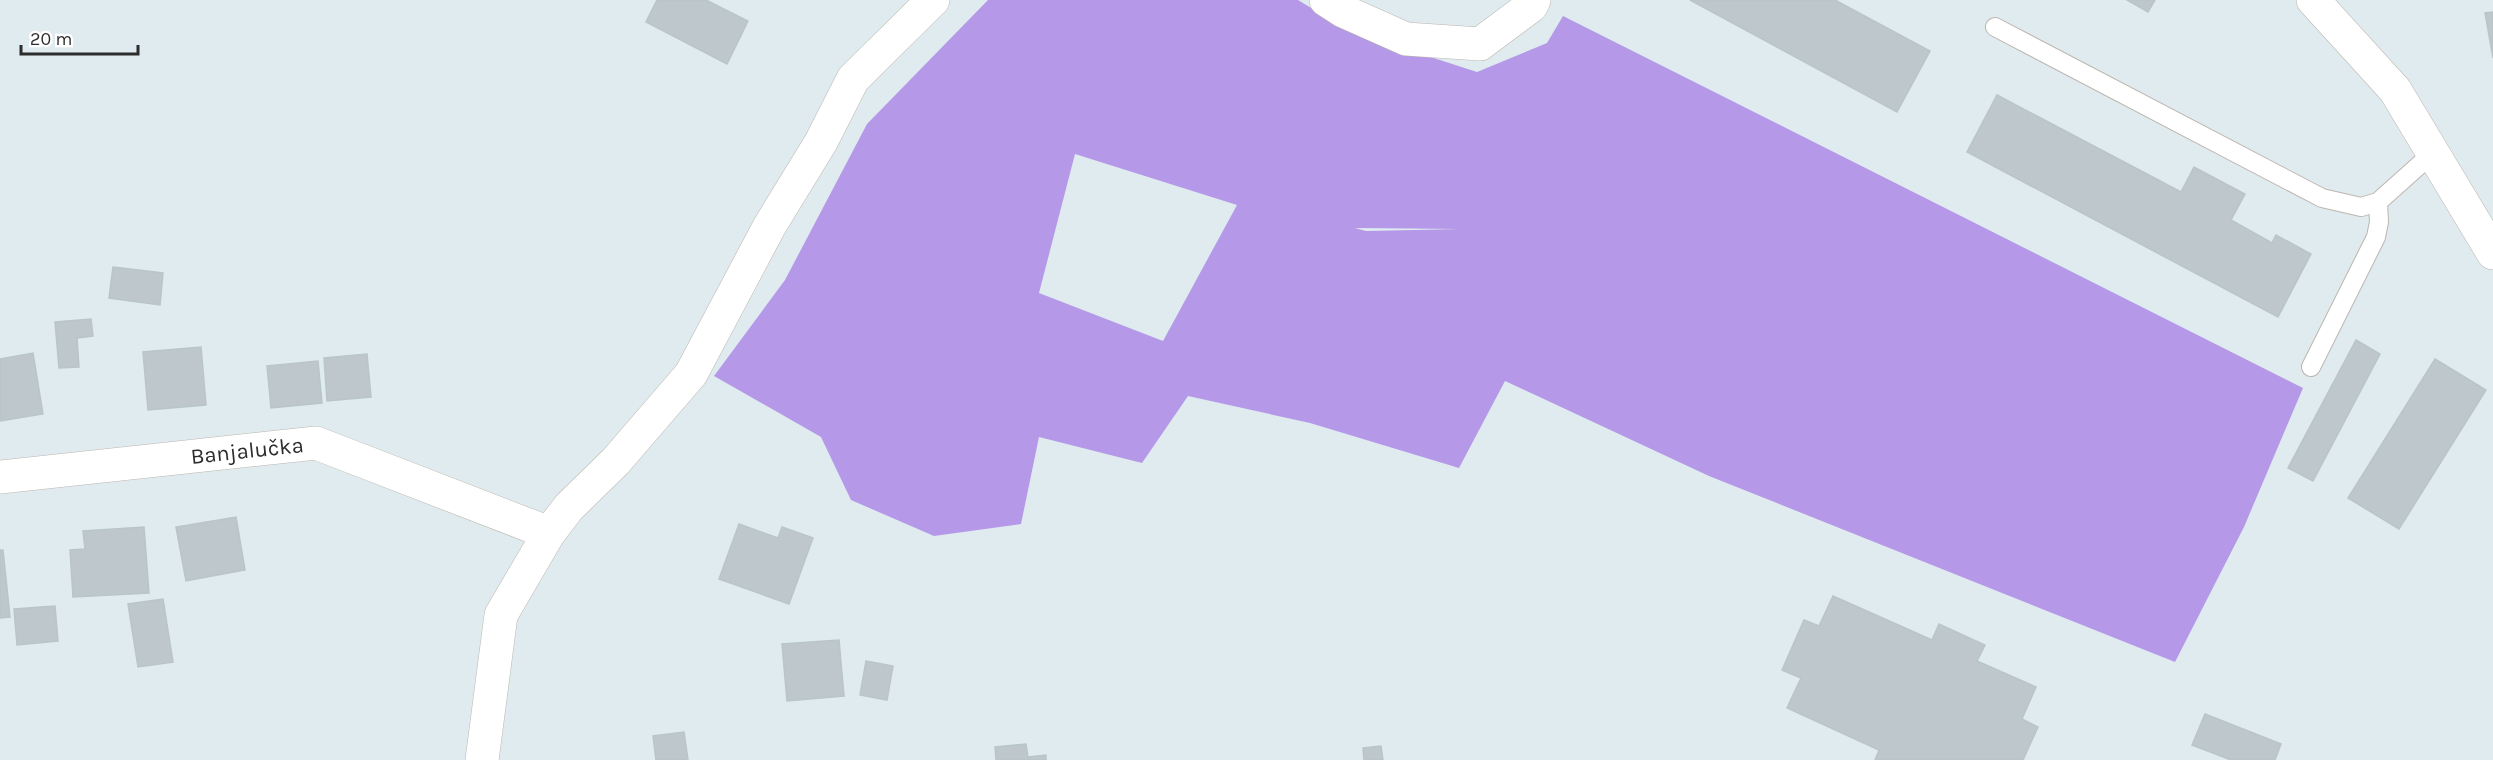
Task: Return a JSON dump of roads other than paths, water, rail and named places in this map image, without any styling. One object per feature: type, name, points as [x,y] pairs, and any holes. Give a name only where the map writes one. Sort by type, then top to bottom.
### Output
[{"type":"street","points":[[482,760],[501,615],[549,533],[568,507],[616,461],[691,374],[769,227],[821,142],[853,79],[933,0]]},
{"type":"street","points":[[1326,0],[1343,11],[1406,39],[1480,44],[1531,6],[1534,0]]},
{"type":"street","points":[[2320,0],[2395,90],[2493,253]]},
{"type":"street","name":"Banjalučka","points":[[0,477],[316,443],[549,533]]},
{"type":"lane","points":[[1995,27],[2322,198],[2361,207],[2378,202],[2434,152]]},
{"type":"lane","points":[[2311,367],[2376,237],[2379,222],[2378,202]]}]
